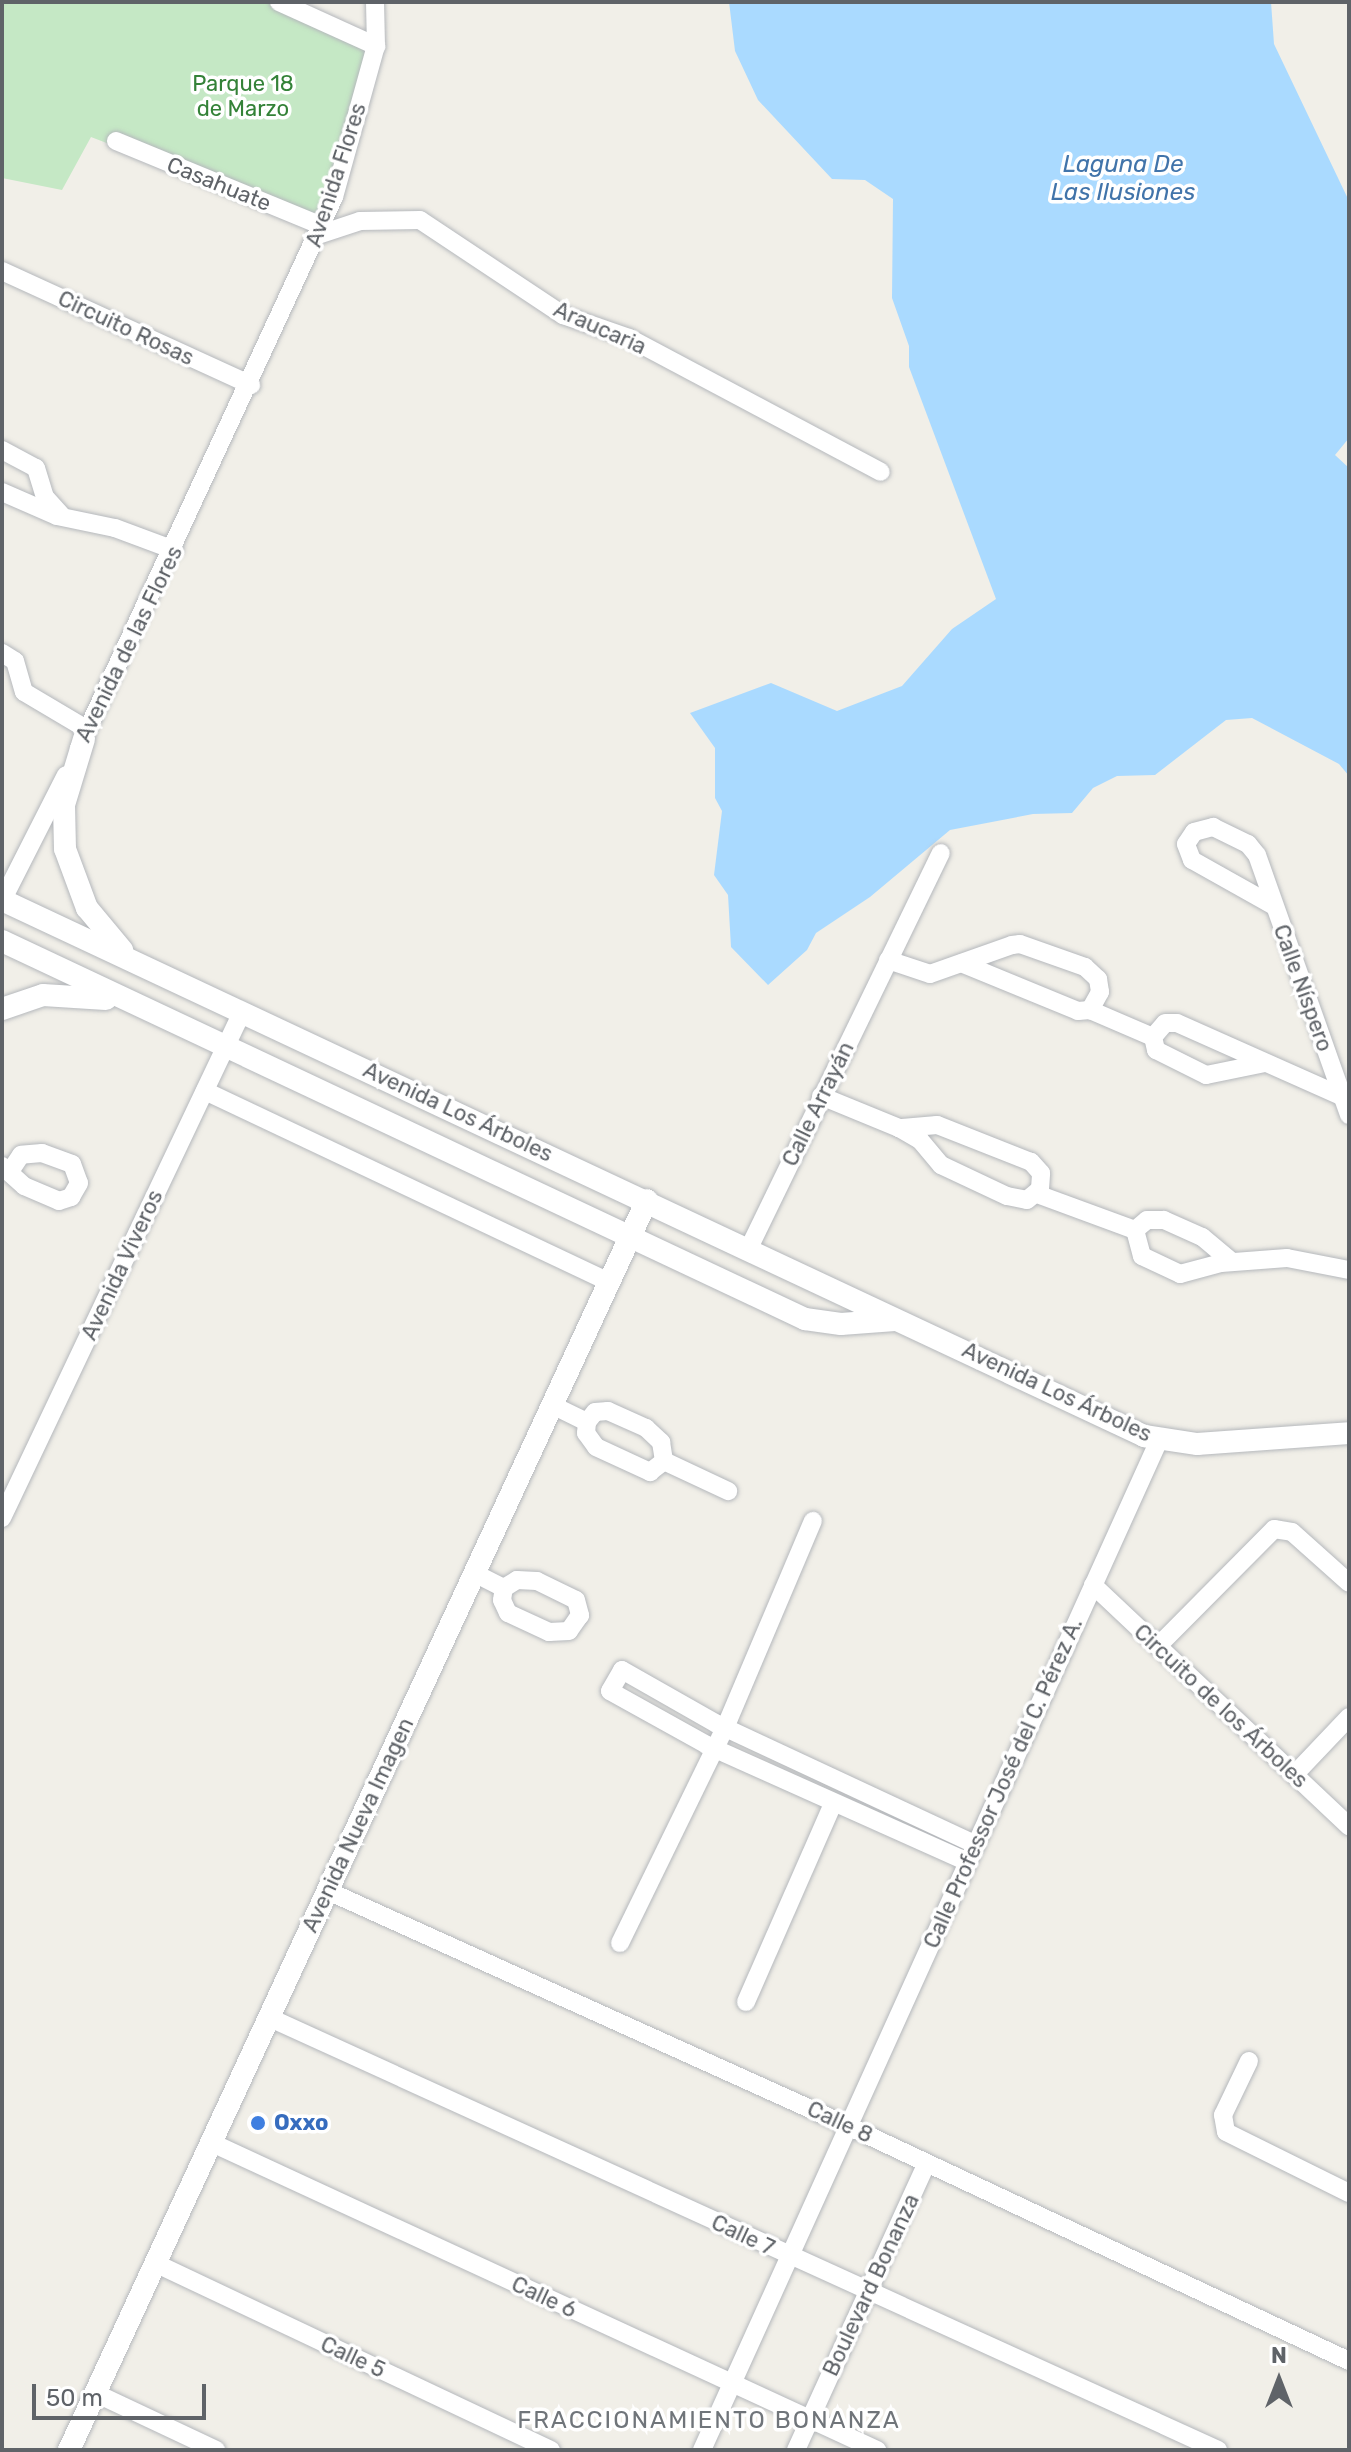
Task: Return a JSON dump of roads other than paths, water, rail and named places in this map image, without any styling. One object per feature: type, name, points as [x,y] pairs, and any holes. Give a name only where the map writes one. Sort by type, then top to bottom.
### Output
[{"type":"street","points":[[279,2],[376,46]]},
{"type":"street","name":"Avenida Flores","points":[[251,385],[320,230],[376,46],[375,2]]},
{"type":"street","name":"Casahuate","points":[[116,141],[320,230]]},
{"type":"street","name":"Araucaria","points":[[320,230],[360,221],[420,220],[563,315],[629,338],[881,472]]},
{"type":"street","name":"Circuito Rosas","points":[[2,271],[251,385]]},
{"type":"street","name":"Avenida de las Flores","points":[[2,900],[8,872],[86,735],[251,385]]},
{"type":"street","points":[[2,450],[36,468],[45,497],[63,518]]},
{"type":"street","points":[[2,492],[63,518],[115,528],[174,550]]},
{"type":"street","points":[[2,653],[19,668],[10,689],[86,735],[64,805],[68,864],[96,922],[142,965]]},
{"type":"street","name":"Calle Níspero","points":[[1274,906],[1192,860],[1186,844],[1194,832],[1213,827],[1252,847],[1274,906],[1349,1115]]},
{"type":"street","name":"Calle Arrayán","points":[[749,1248],[941,853]]},
{"type":"street","name":"Avenida Los Árboles","points":[[2,900],[1159,1440],[1217,1444],[1349,1433]]},
{"type":"street","name":"Avenida Los Árboles","points":[[2,941],[805,1319],[913,1324]]},
{"type":"street","points":[[888,960],[930,974],[1012,945],[1030,946],[1093,973],[1100,992],[1090,1010]]},
{"type":"street","points":[[961,963],[1078,1011],[1090,1010],[1153,1037]]},
{"type":"street","points":[[2,1009],[43,995],[77,994],[164,1018]]},
{"type":"street","name":"Avenida Viveros","points":[[2,1518],[242,1012]]},
{"type":"street","points":[[1153,1037],[1165,1023],[1177,1023],[1343,1097]]},
{"type":"street","points":[[1153,1037],[1156,1050],[1206,1075],[1265,1063]]},
{"type":"street","points":[[335,1097],[350,1062]]},
{"type":"street","points":[[205,1091],[609,1282]]},
{"type":"street","points":[[821,1096],[899,1128],[920,1140],[941,1165],[1019,1200],[1037,1194],[1135,1230]]},
{"type":"street","points":[[899,1128],[937,1125],[1031,1162],[1041,1173],[1037,1194]]},
{"type":"street","name":"Avenida Nueva Imagen","points":[[69,2450],[647,1200]]},
{"type":"street","points":[[1135,1230],[1147,1220],[1164,1220],[1202,1237],[1232,1262]]},
{"type":"street","points":[[1135,1230],[1142,1256],[1170,1271],[1197,1273],[1232,1262],[1310,1260],[1349,1270]]},
{"type":"street","points":[[552,1405],[587,1422]]},
{"type":"street","points":[[608,1411],[646,1428],[661,1442],[664,1461],[650,1472],[596,1447],[586,1433],[587,1422],[595,1412],[608,1411]]},
{"type":"street","name":"Calle Professor José del C. Pérez A.","points":[[848,2126],[1159,1440]]},
{"type":"street","points":[[664,1461],[728,1491]]},
{"type":"street","points":[[620,1943],[716,1749],[813,1521]]},
{"type":"street","points":[[1158,1646],[1274,1529],[1292,1532],[1349,1583]]},
{"type":"street","points":[[476,1574],[504,1588]]},
{"type":"street","name":"Circuito de los Árboles","points":[[1093,1585],[1349,1826]]},
{"type":"street","points":[[968,1862],[716,1749],[610,1691],[622,1670],[725,1728],[976,1845]]},
{"type":"street","points":[[1294,1775],[1349,1717]]},
{"type":"street","points":[[746,2002],[826,1800],[827,1776]]},
{"type":"street","name":"Calle 8","points":[[328,1891],[848,2126],[1349,2361]]},
{"type":"street","name":"Calle 7","points":[[268,2017],[1218,2450]]},
{"type":"street","points":[[1249,2061],[1223,2115],[1226,2132],[1349,2193]]},
{"type":"street","points":[[702,2450],[848,2126]]},
{"type":"street","name":"Calle 6","points":[[210,2142],[877,2450]]},
{"type":"street","name":"Boulevard Bonanza","points":[[796,2450],[927,2163]]},
{"type":"street","name":"Calle 5","points":[[155,2263],[551,2450]]},
{"type":"street","points":[[95,2393],[216,2450]]},
{"type":"water","name":"Laguna De Las Ilusiones","points":[[729,2],[1271,2],[1274,44],[1349,201],[1349,438],[1335,455],[1349,468],[1349,776],[1339,764],[1252,718],[1226,720],[1155,775],[1117,776],[1093,788],[1072,813],[1033,814],[950,830],[870,897],[816,933],[807,950],[768,985],[731,947],[728,895],[714,875],[722,811],[715,798],[715,748],[690,713],[771,683],[837,711],[902,686],[952,629],[996,599],[909,367],[909,346],[892,298],[893,199],[865,180],[832,179],[758,100],[735,51]]},
{"type":"place","name":"Oxxo","points":[[258,2123]]},
{"type":"district","name":"FRACCIONAMIENTO BONANZA","points":[[709,2421]]},
{"type":"park label","name":"Parque 18 de Marzo","points":[[243,96]]}]
